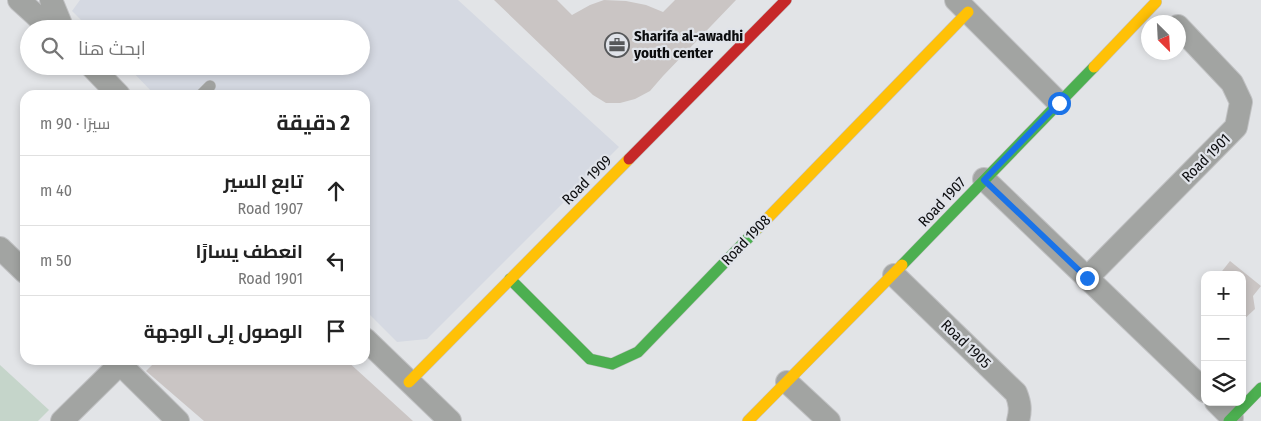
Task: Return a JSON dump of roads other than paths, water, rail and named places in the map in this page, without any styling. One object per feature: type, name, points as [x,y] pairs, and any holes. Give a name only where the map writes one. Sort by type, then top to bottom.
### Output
[{"type":"street","points":[[19,0],[41,20]]},
{"type":"street","points":[[51,0],[59,20]]},
{"type":"street","name":"Road 1909","points":[[409,382],[786,0]]},
{"type":"street","points":[[1155,1],[1169,15]]},
{"type":"street","name":"Road 1907","points":[[748,421],[894,275],[1155,1]]},
{"type":"street","name":"Road 1908","points":[[510,280],[590,359],[612,364],[638,352],[962,6],[1059,103]]},
{"type":"street","name":"Road 1901","points":[[1087,278],[1236,127],[1241,102],[1232,83],[1186,34]]},
{"type":"street","points":[[100,75],[114,90]]},
{"type":"street","points":[[984,180],[1201,387]]},
{"type":"street","points":[[0,248],[20,267]]},
{"type":"street","name":"Road 1905","points":[[894,275],[1016,393],[1020,403],[1018,421]]},
{"type":"street","points":[[370,344],[450,421]]},
{"type":"street","points":[[62,421],[116,365]]},
{"type":"street","points":[[124,365],[178,421]]},
{"type":"street","points":[[787,382],[829,421]]},
{"type":"street","points":[[1219,406],[1230,419],[1261,388]]},
{"type":"lane","points":[[206,90],[210,86]]},
{"type":"place","name":"Sharifa al-awadhi youth center","points":[[617,45]]}]
